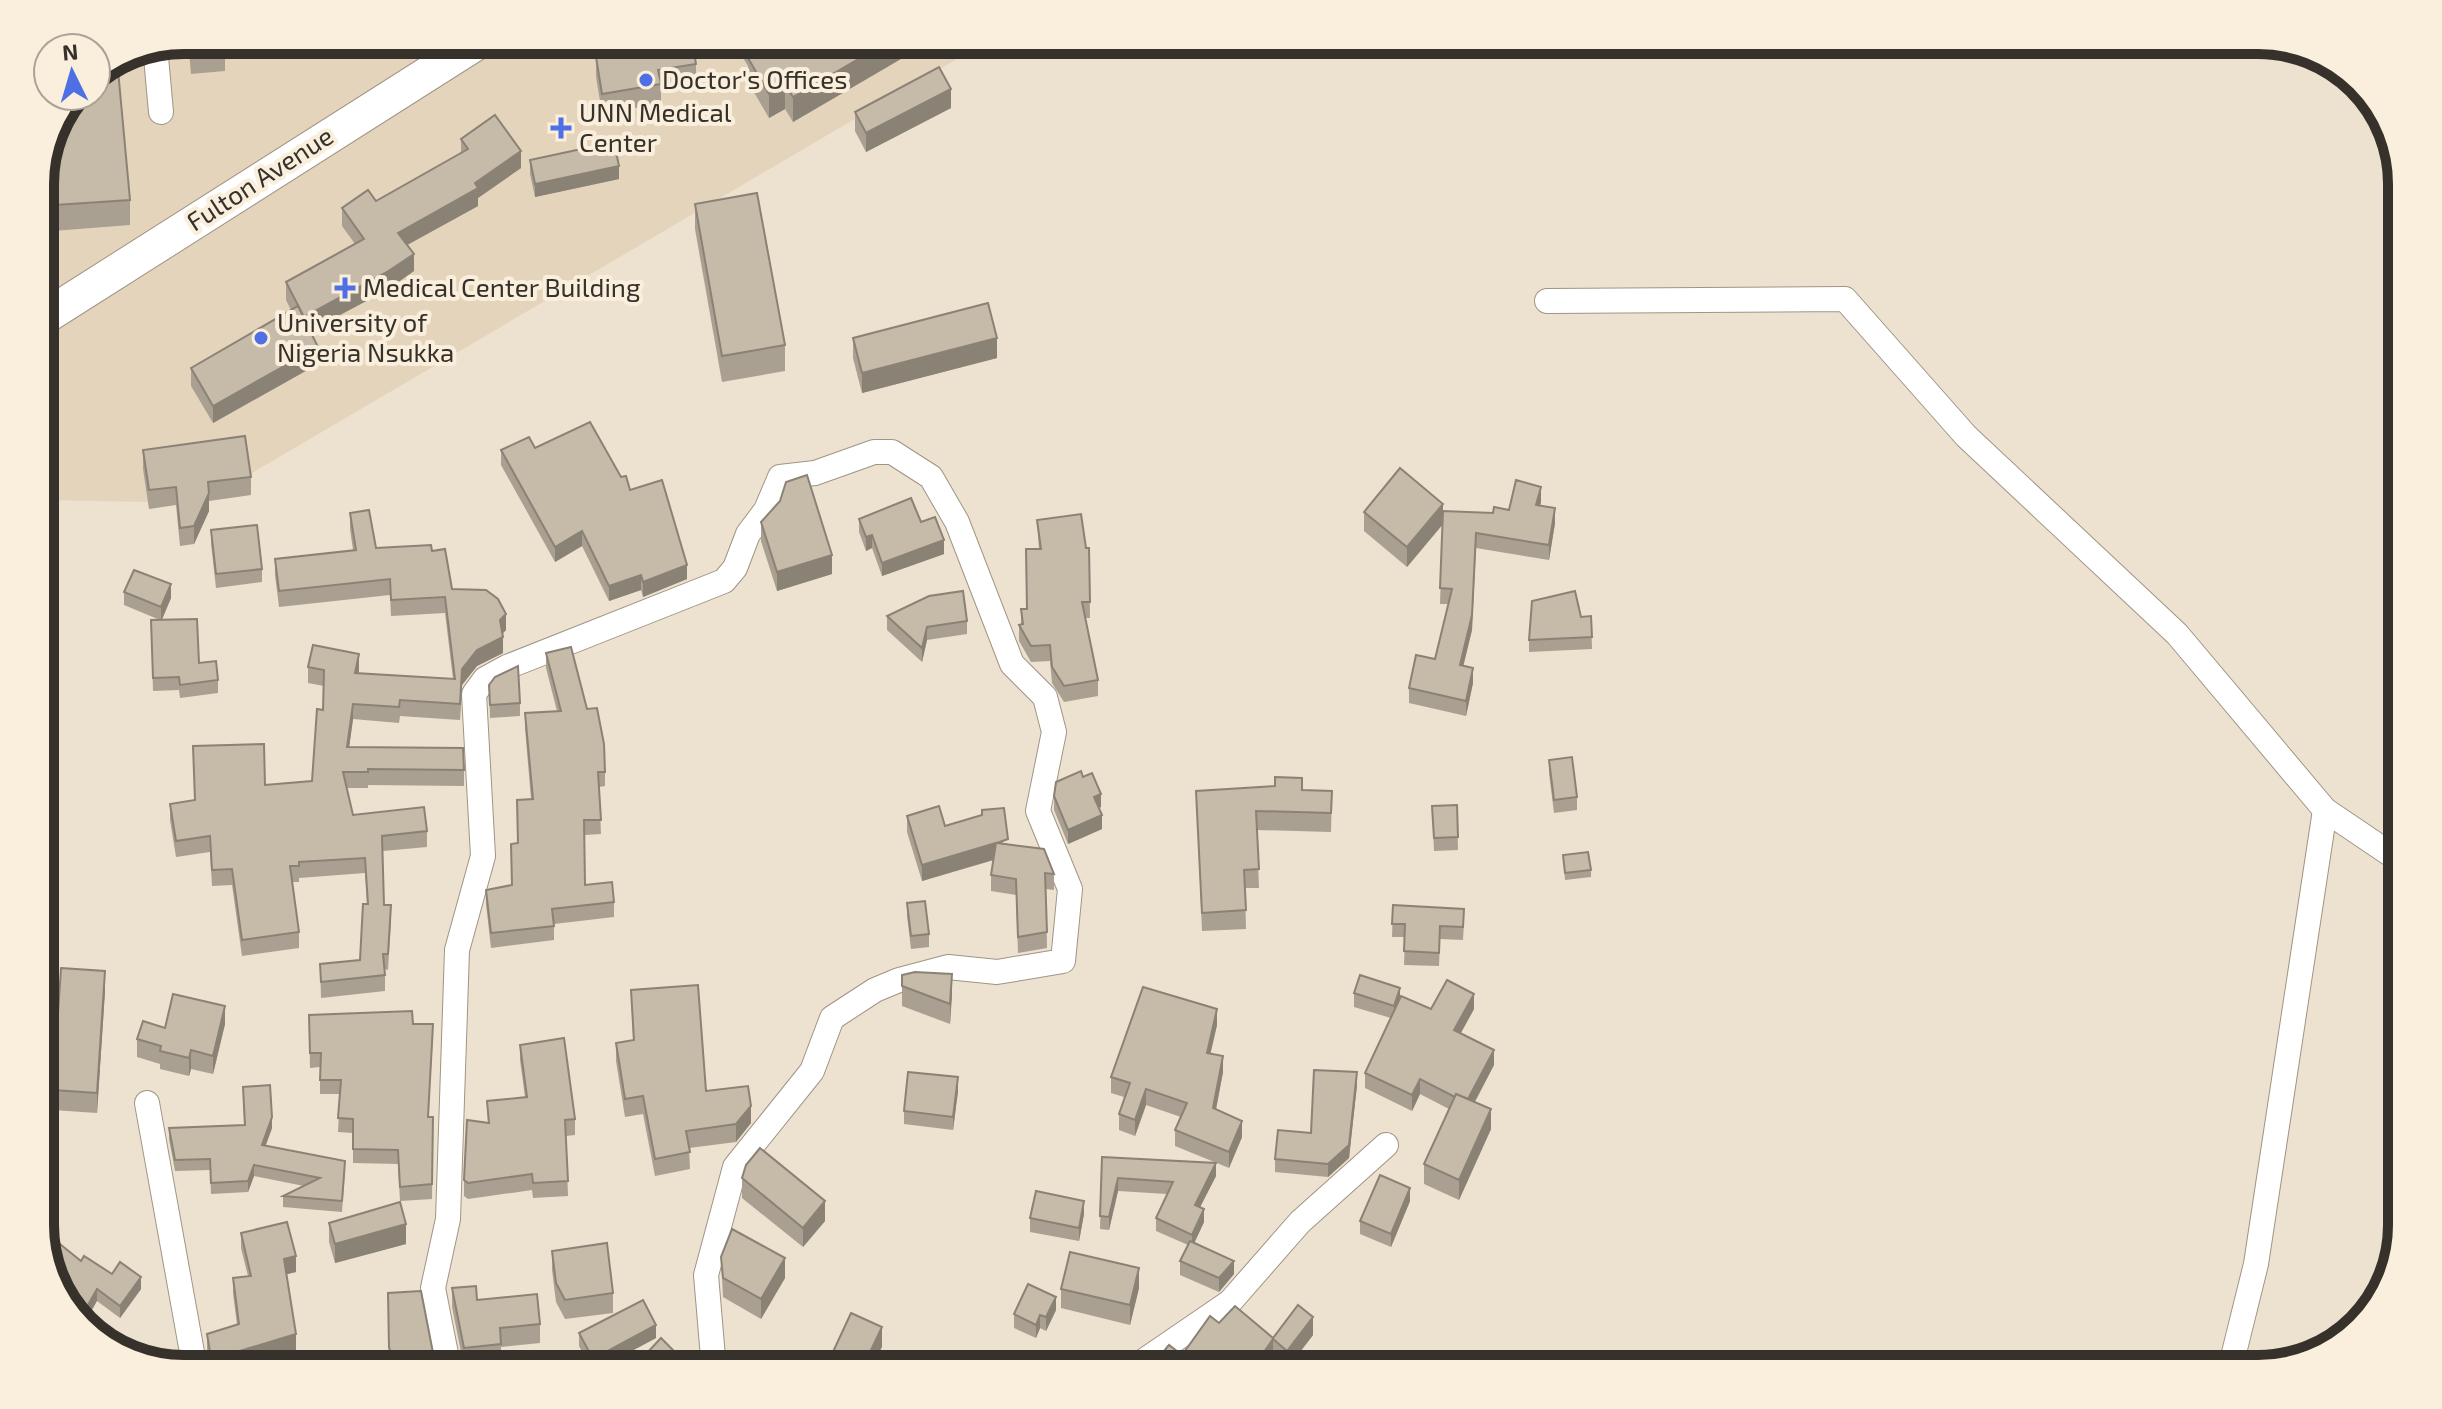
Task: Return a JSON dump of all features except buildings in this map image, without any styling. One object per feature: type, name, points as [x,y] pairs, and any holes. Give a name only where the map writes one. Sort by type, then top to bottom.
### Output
[{"type":"street","name":"Fulton Avenue","points":[[54,311],[459,54]]},
{"type":"street","points":[[156,57],[161,112]]},
{"type":"street","points":[[1547,301],[1845,299],[1966,436],[2177,634],[2325,810],[2388,853]]},
{"type":"street","points":[[446,1355],[433,1288],[448,1219],[457,950],[483,856],[474,694],[485,679],[507,667],[724,581],[735,568],[748,534],[766,510],[780,477],[815,473],[874,452],[892,452],[931,477],[957,522],[1012,664],[1045,697],[1054,732],[1038,811],[1070,889],[1063,961],[997,972],[948,967],[911,976],[875,990],[832,1018],[812,1071],[735,1167],[706,1275],[713,1355]]},
{"type":"street","points":[[2233,1355],[2256,1264],[2325,810]]},
{"type":"street","points":[[147,1103],[192,1355]]},
{"type":"street","points":[[1152,1355],[1230,1302],[1300,1222],[1386,1145]]},
{"type":"shaded area","name":"University of Nigeria Nsukka","points":[[965,54],[201,503],[54,500],[54,176],[58,150],[76,112],[112,112],[112,76],[134,64],[159,56]]},
{"type":"place","name":"Doctor's Offices","points":[[646,80]]},
{"type":"place","name":"UNN Medical Center","points":[[561,128]]},
{"type":"place","name":"Medical Center Building","points":[[345,288]]},
{"type":"place","name":"University of Nigeria Nsukka","points":[[261,338]]}]
